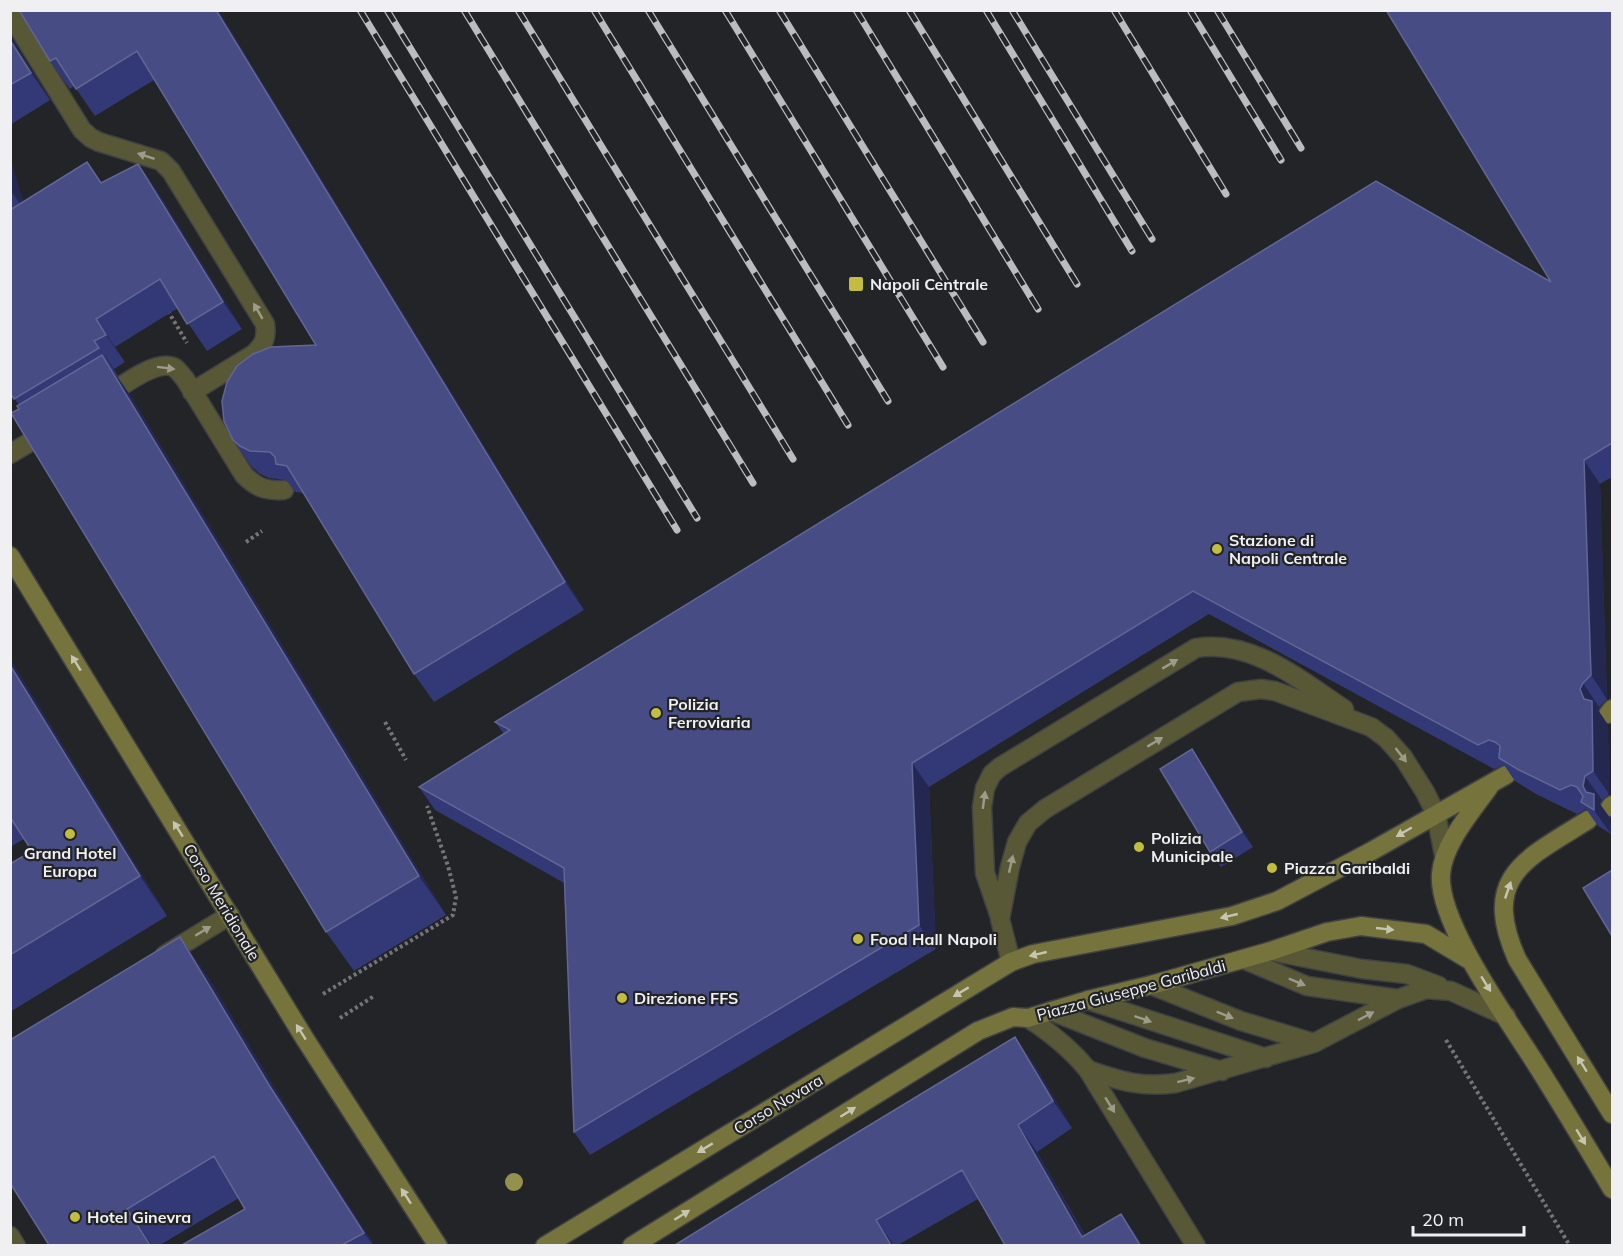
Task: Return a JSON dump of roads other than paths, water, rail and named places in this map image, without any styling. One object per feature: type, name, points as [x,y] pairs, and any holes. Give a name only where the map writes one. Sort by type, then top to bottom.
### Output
[{"type":"main road","name":"Corso Meridionale","points":[[10,556],[305,1039],[438,1245]]},
{"type":"main road","name":"Piazza Giuseppe Garibaldi","points":[[1011,962],[1032,954],[1232,916],[1277,901],[1499,779],[1444,855],[1440,888],[1446,909],[1472,961],[1612,1189]]},
{"type":"main road","points":[[1588,820],[1526,860],[1510,884],[1504,911],[1508,938],[1517,959],[1612,1114]]},
{"type":"main road","name":"Piazza Giuseppe Garibaldi","points":[[1028,1018],[1271,951],[1327,932],[1360,926],[1426,934],[1472,961]]},
{"type":"main road","name":"Corso Novara","points":[[545,1245],[1011,962]]},
{"type":"main road","points":[[633,1245],[978,1031],[1013,1017],[1028,1018]]},
{"type":"street","points":[[10,14],[82,130],[99,142],[160,161],[171,171],[265,324],[267,335],[263,346],[254,354],[192,392]]},
{"type":"street","points":[[92,405],[154,367],[164,365],[175,368],[244,475],[255,486],[266,491],[284,490]]},
{"type":"street","points":[[10,454],[61,423]]},
{"type":"street","points":[[1011,962],[985,873],[982,807],[985,788],[992,774],[1196,648],[1213,646],[1240,650],[1263,658],[1386,738],[1403,757],[1436,814],[1444,855]]},
{"type":"street","points":[[1000,919],[1017,842],[1028,823],[1044,809],[1239,692],[1261,689],[1275,692],[1371,727]]},
{"type":"street","points":[[147,966],[230,915]]},
{"type":"street","points":[[1271,951],[1362,969],[1407,974],[1506,1016]]},
{"type":"street","points":[[1243,959],[1307,987],[1398,999]]},
{"type":"street","points":[[1151,985],[1241,1022],[1314,1043]]},
{"type":"street","points":[[1088,1070],[1136,1084],[1154,1086],[1176,1083],[1314,1043],[1398,999],[1426,989],[1451,991]]},
{"type":"street","points":[[1088,1000],[1266,1058]]},
{"type":"street","points":[[1051,1011],[1145,1048],[1222,1071]]},
{"type":"street","name":"Piazza Giuseppe Garibaldi","points":[[1028,1018],[1054,1035],[1075,1054],[1088,1070],[1196,1245]]},
{"type":"street","points":[[10,1236],[16,1245]]},
{"type":"railway","points":[[360,10],[677,530]]},
{"type":"railway","points":[[387,10],[697,518]]},
{"type":"railway","points":[[464,10],[753,483]]},
{"type":"railway","points":[[518,10],[793,459]]},
{"type":"railway","points":[[594,10],[848,425]]},
{"type":"railway","points":[[648,10],[888,401]]},
{"type":"railway","points":[[725,10],[943,367]]},
{"type":"railway","points":[[779,10],[983,342]]},
{"type":"railway","points":[[856,10],[1038,309]]},
{"type":"railway","points":[[909,10],[1077,284]]},
{"type":"railway","points":[[986,10],[1132,251]]},
{"type":"railway","points":[[1012,10],[1152,239]]},
{"type":"railway","points":[[1114,10],[1226,194]]},
{"type":"railway","points":[[1190,10],[1281,160]]},
{"type":"railway","points":[[1217,10],[1301,148]]},
{"type":"place","name":"Napoli Centrale","points":[[856,284]]},
{"type":"place","name":"Stazione di Napoli Centrale","points":[[1217,549]]},
{"type":"place","name":"Polizia Ferroviaria","points":[[656,713]]},
{"type":"place","name":"Grand Hotel Europa","points":[[70,834]]},
{"type":"place","name":"Polizia Municipale","points":[[1139,847]]},
{"type":"place","name":"Piazza Garibaldi","points":[[1272,868]]},
{"type":"place","name":"Food Hall Napoli","points":[[858,939]]},
{"type":"place","name":"Direzione FFS","points":[[622,998]]},
{"type":"place","name":"Hotel Ginevra","points":[[75,1217]]}]
